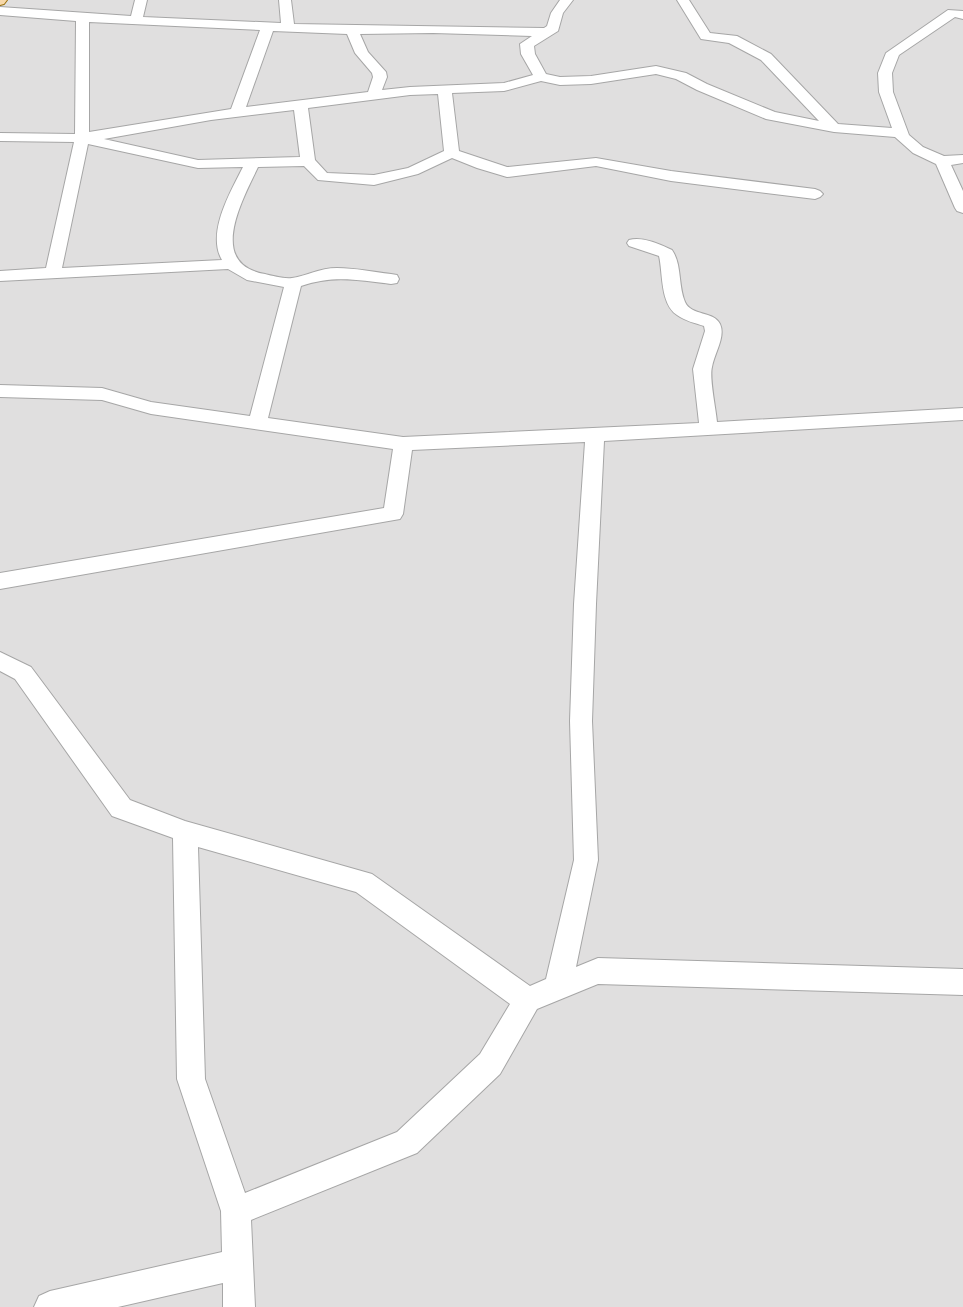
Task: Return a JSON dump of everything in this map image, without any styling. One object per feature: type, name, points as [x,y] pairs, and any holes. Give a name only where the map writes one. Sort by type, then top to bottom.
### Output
[{"type":"street","points":[[136,21],[141,0]]},
{"type":"street","points":[[285,0],[288,27]]},
{"type":"street","points":[[541,77],[528,54],[527,44],[553,28],[557,13],[567,0]]},
{"type":"street","points":[[682,0],[706,36],[732,39],[766,57],[834,128]]},
{"type":"street","points":[[963,2],[958,14],[893,53],[885,73],[886,92],[902,137],[918,150],[942,161],[963,159]]},
{"type":"street","points":[[0,11],[136,21],[353,30],[441,29],[546,32]]},
{"type":"street","points":[[53,273],[82,138],[82,18]]},
{"type":"street","points":[[237,112],[268,26]]},
{"type":"street","points":[[353,30],[355,44],[368,62],[379,72],[380,77],[374,94]]},
{"type":"street","points":[[0,138],[82,138],[237,112],[300,105],[374,94],[444,89],[504,87],[541,77],[560,81],[591,80],[656,70],[681,76],[702,87],[771,116],[834,128],[901,133]]},
{"type":"street","points":[[444,89],[452,153]]},
{"type":"street","points":[[300,105],[308,161],[323,177],[374,180],[413,171],[452,153],[482,165],[507,172],[596,162],[671,176],[815,194]]},
{"type":"street","points":[[82,138],[198,164],[308,161]]},
{"type":"street","points":[[942,161],[963,208]]},
{"type":"street","points":[[231,264],[224,244],[227,220],[253,162]]},
{"type":"street","points":[[635,243],[655,248],[666,253],[676,303],[681,310],[711,323],[714,331],[702,370],[709,428]]},
{"type":"street","points":[[0,276],[231,264],[248,275],[293,283],[317,275],[336,273],[391,279]]},
{"type":"street","points":[[258,423],[293,283]]},
{"type":"street","points":[[0,391],[102,394],[151,408],[404,444],[527,440],[963,414]]},
{"type":"street","points":[[558,988],[586,860],[581,721],[585,604],[595,435]]},
{"type":"street","points":[[0,581],[393,514],[404,444]]},
{"type":"street","points":[[0,661],[23,673],[121,808],[185,832],[363,882],[527,1000]]},
{"type":"street","points":[[185,832],[191,1079],[236,1211],[239,1307]]},
{"type":"street","points":[[236,1211],[407,1143],[490,1064],[527,1000],[598,971],[963,982]]},
{"type":"street","points":[[50,1307],[238,1264]]},
{"type":"shaded area","points":[[0,0],[963,0],[963,1307],[0,1307]]}]
